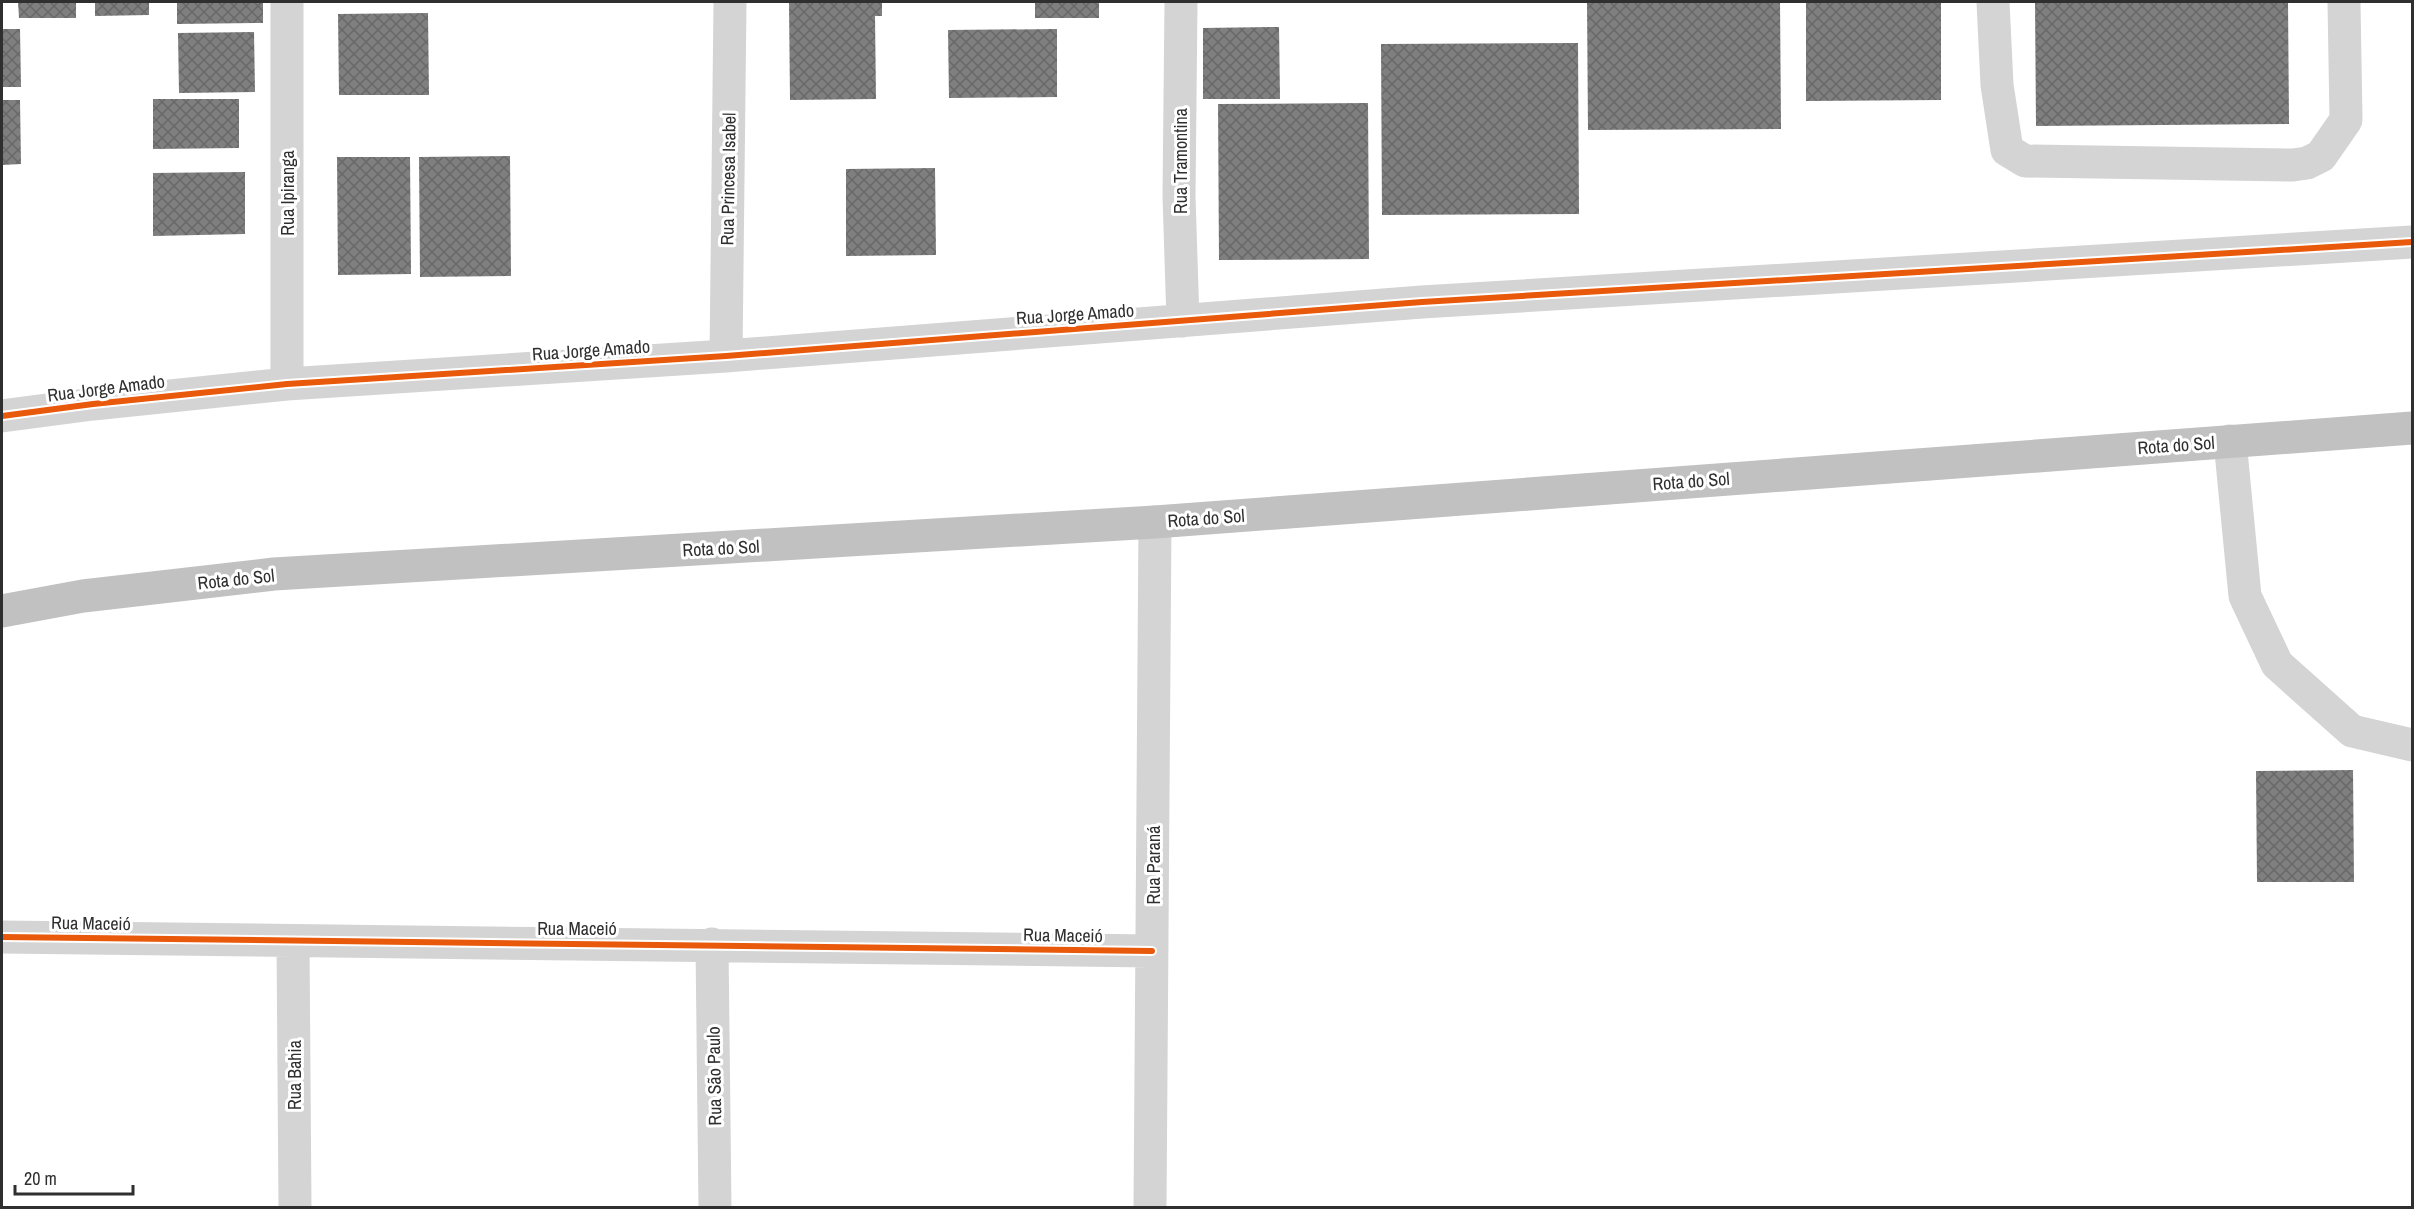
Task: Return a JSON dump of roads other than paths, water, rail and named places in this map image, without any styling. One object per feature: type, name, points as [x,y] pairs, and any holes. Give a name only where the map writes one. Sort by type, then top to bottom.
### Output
[{"type":"highway","name":"Rota do Sol","points":[[2,612],[83,596],[274,574],[1155,522],[2412,428]]},
{"type":"street","name":"Rua Ipiranga","points":[[287,2],[287,384]]},
{"type":"street","name":"Rua Princesa Isabel","points":[[726,356],[730,2]]},
{"type":"street","name":"Rua Tramontina","points":[[1181,2],[1179,196],[1183,321]]},
{"type":"street","points":[[1993,2],[2000,119],[2007,150],[2025,161],[2293,165],[2307,163],[2320,156],[2346,120],[2344,2]]},
{"type":"street","name":"Rua Jorge Amado","points":[[2,416],[287,384],[726,356],[1422,302],[2412,242]]},
{"type":"street","points":[[2230,441],[2245,596],[2277,664],[2352,731],[2412,745]]},
{"type":"street","name":"Rua Paraná","points":[[1150,1208],[1155,522]]},
{"type":"street","name":"Rua Maceió","points":[[2,937],[1152,951]]},
{"type":"street","name":"Rua Bahia","points":[[292,942],[294,1208]]},
{"type":"street","name":"Rua São Paulo","points":[[712,944],[715,1208]]}]
